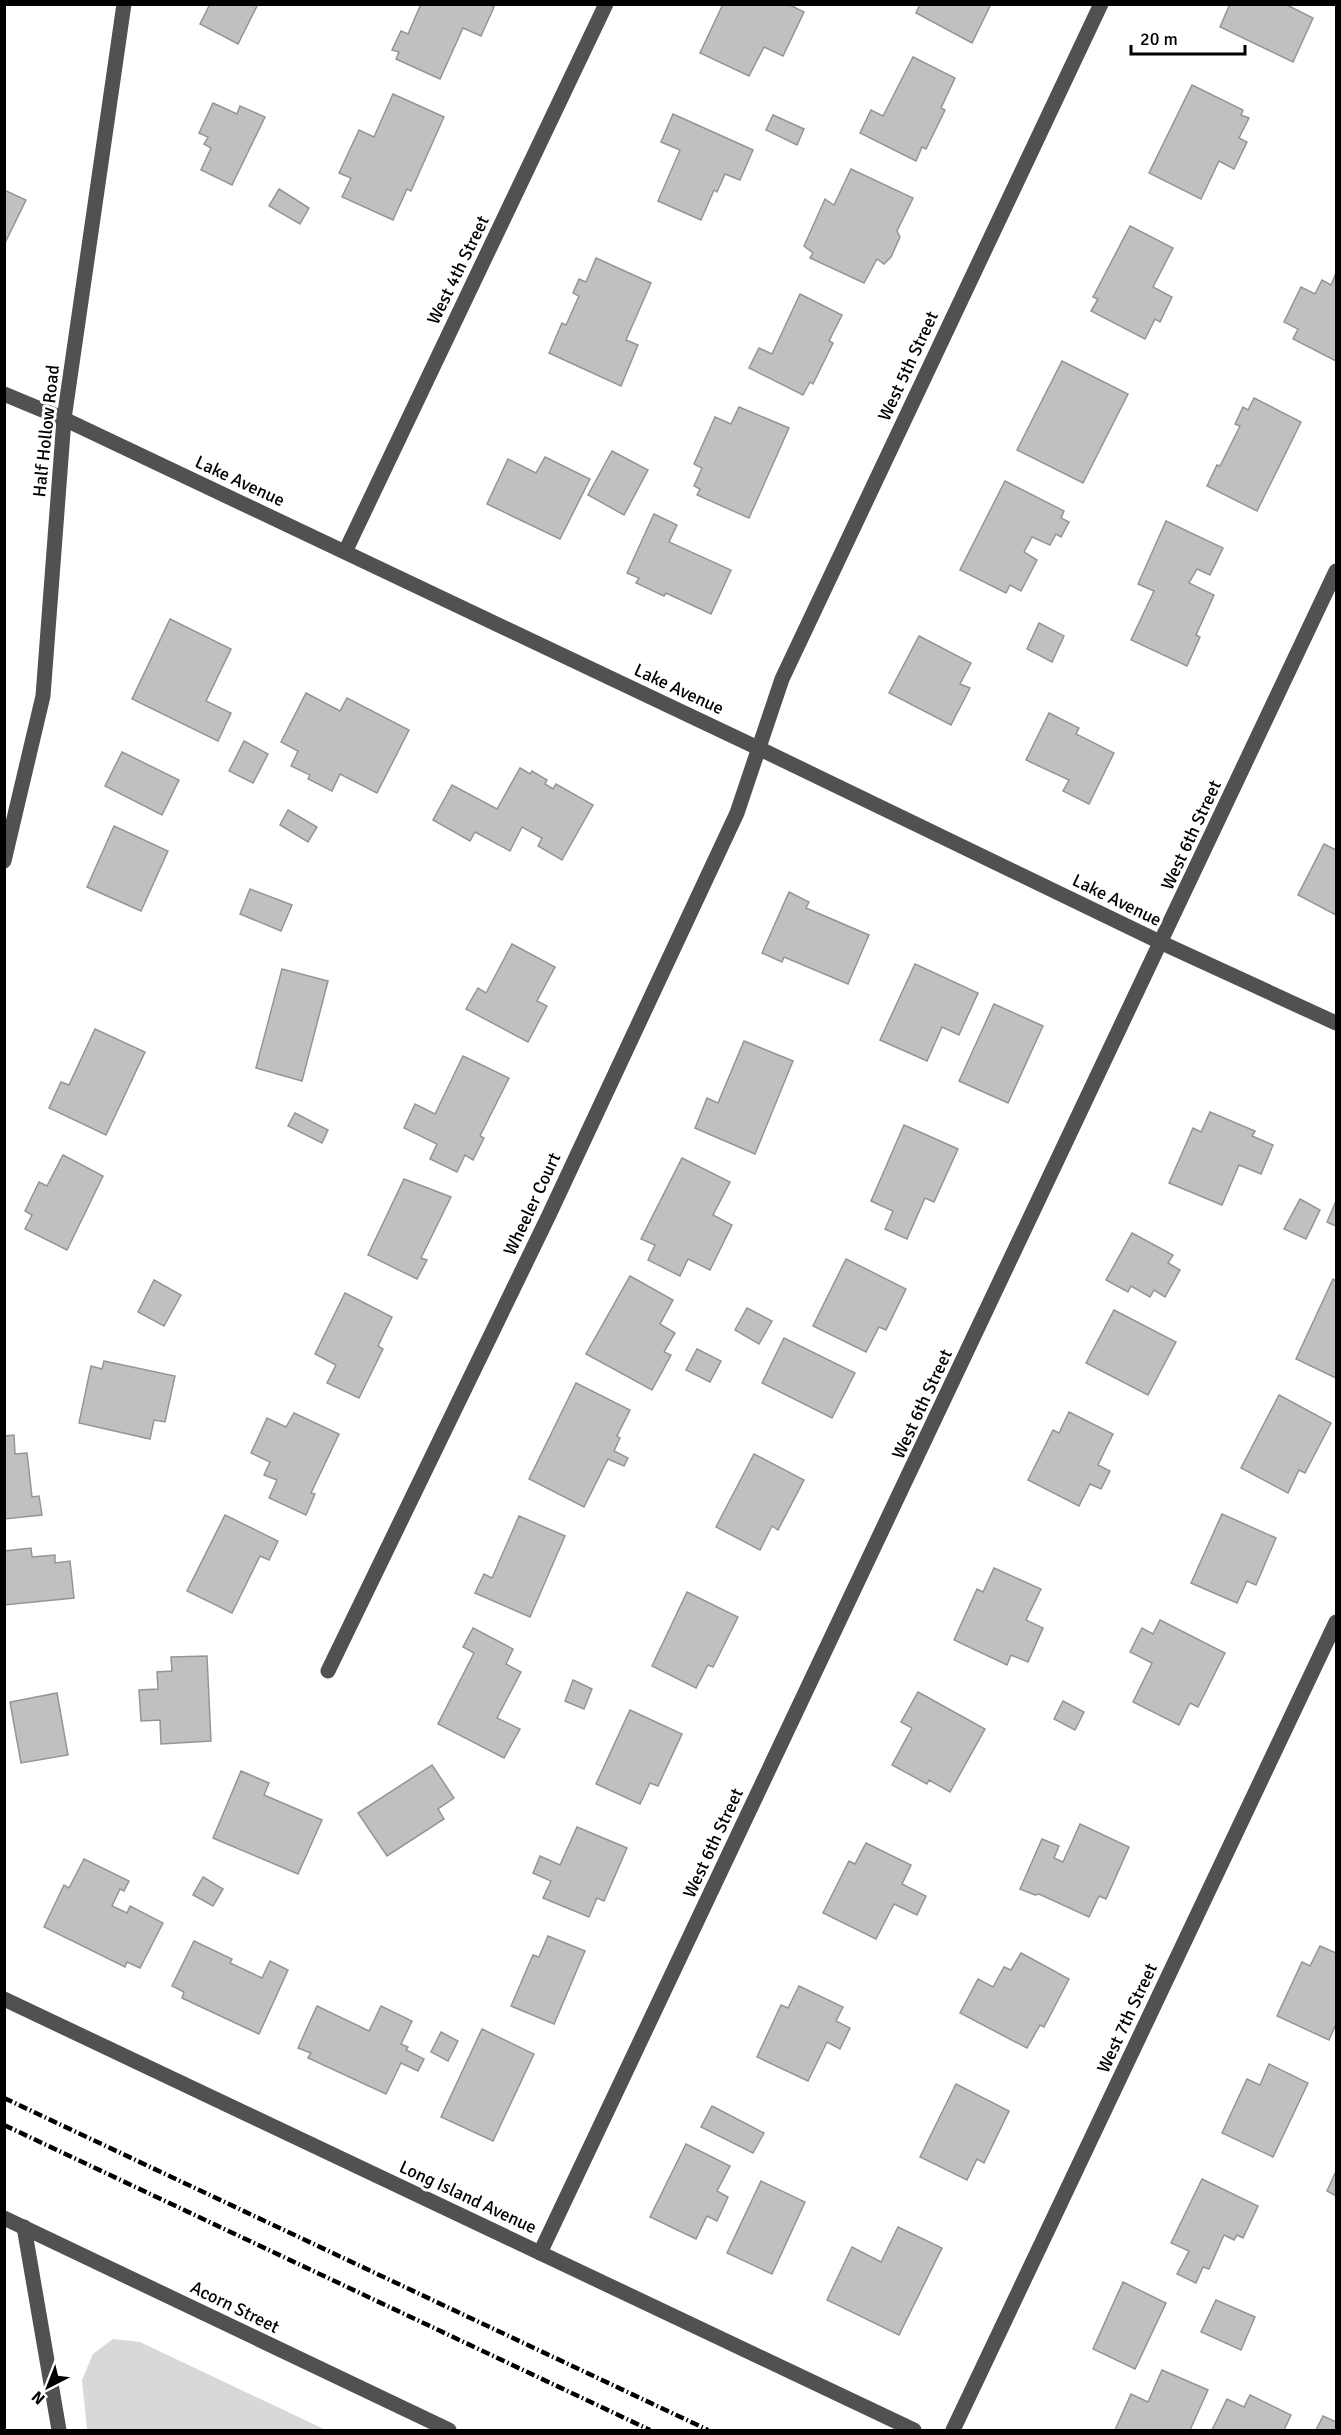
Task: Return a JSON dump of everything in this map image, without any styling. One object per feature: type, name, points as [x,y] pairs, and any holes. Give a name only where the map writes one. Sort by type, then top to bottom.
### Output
[{"type":"street","name":"Half Hollow Road","points":[[4,861],[43,696],[64,419],[124,4]]},
{"type":"street","name":"West 4th Street","points":[[345,552],[606,4]]},
{"type":"street","name":"West 5th Street","points":[[758,748],[782,679],[1101,4]]},
{"type":"street","name":"Lake Avenue","points":[[4,394],[64,419],[758,748],[1162,944],[1336,1023]]},
{"type":"street","name":"West 6th Street","points":[[540,2253],[1162,944],[1336,571]]},
{"type":"street","name":"Wheeler Court","points":[[328,1671],[549,1215],[727,835],[737,813],[758,748]]},
{"type":"street","name":"West 7th Street","points":[[953,2430],[1336,1622]]},
{"type":"street","name":"Long Island Avenue","points":[[4,1999],[914,2430]]},
{"type":"street","name":"Acorn Street","points":[[4,2218],[449,2430]]},
{"type":"street","points":[[24,2227],[59,2430]]},
{"type":"shaded area","points":[[113,2339],[140,2342],[326,2430],[87,2430],[82,2380],[93,2354]]},
{"type":"building","points":[[210,4],[258,4],[238,44],[200,24]]},
{"type":"building","points":[[421,4],[489,4],[494,7],[481,36],[463,28],[440,79],[396,59],[399,52],[392,50],[401,31],[408,34]]},
{"type":"building","points":[[723,4],[788,4],[804,12],[783,56],[764,47],[749,76],[700,53]]},
{"type":"building","points":[[920,4],[991,4],[972,43],[916,13]]},
{"type":"building","points":[[1230,4],[1285,4],[1313,18],[1293,62],[1220,27]]},
{"type":"building","points":[[913,57],[955,78],[941,108],[945,110],[926,149],[922,147],[916,161],[860,133],[871,110],[883,116]]},
{"type":"building","points":[[1192,85],[1243,110],[1241,115],[1249,118],[1239,138],[1247,142],[1234,169],[1219,161],[1201,199],[1149,173]]},
{"type":"building","points":[[393,94],[444,117],[411,191],[407,189],[393,220],[342,197],[351,178],[339,173],[359,130],[374,137]]},
{"type":"building","points":[[213,103],[237,114],[240,106],[265,117],[232,185],[201,170],[211,148],[204,144],[208,137],[199,133]]},
{"type":"building","points":[[673,114],[753,150],[740,180],[725,174],[717,192],[714,190],[701,220],[658,201],[680,150],[661,142]]},
{"type":"building","points":[[773,115],[804,129],[797,145],[766,130]]},
{"type":"building","points":[[851,169],[913,198],[897,231],[900,237],[891,257],[884,264],[877,259],[864,283],[810,258],[813,253],[804,246],[825,199],[834,205]]},
{"type":"building","points":[[279,189],[309,208],[300,224],[269,206]]},
{"type":"building","points":[[4,190],[26,200],[4,245]]},
{"type":"building","points":[[1130,226],[1173,248],[1153,287],[1172,297],[1160,322],[1155,319],[1145,339],[1091,311],[1098,299],[1093,297]]},
{"type":"building","points":[[596,258],[651,283],[626,340],[638,345],[621,386],[549,353],[562,323],[566,325],[579,296],[573,293],[579,279],[586,282]]},
{"type":"building","points":[[1336,273],[1336,361],[1293,339],[1298,329],[1284,322],[1301,287],[1315,294],[1322,280],[1331,285]]},
{"type":"building","points":[[800,294],[842,315],[829,341],[833,343],[813,384],[810,382],[803,395],[749,368],[759,348],[772,354]]},
{"type":"building","points":[[1062,361],[1128,394],[1083,483],[1017,450]]},
{"type":"building","points":[[1254,398],[1301,422],[1257,511],[1207,486],[1240,426],[1235,424],[1243,407],[1248,410]]},
{"type":"building","points":[[739,407],[789,428],[749,518],[697,495],[700,489],[694,486],[702,468],[694,464],[715,417],[731,424]]},
{"type":"building","points":[[612,451],[648,470],[624,515],[588,495]]},
{"type":"building","points":[[545,457],[590,479],[560,539],[487,504],[508,459],[536,473]]},
{"type":"building","points":[[1005,481],[1064,511],[1061,518],[1069,522],[1061,537],[1056,534],[1050,545],[1032,537],[1024,552],[1037,560],[1021,591],[1010,585],[1006,593],[960,570]]},
{"type":"building","points":[[654,514],[677,525],[669,542],[731,570],[711,614],[666,593],[664,596],[636,583],[639,578],[627,573]]},
{"type":"building","points":[[1166,521],[1223,548],[1210,575],[1197,569],[1189,583],[1214,595],[1196,635],[1200,637],[1187,666],[1131,640],[1154,591],[1138,584]]},
{"type":"building","points":[[170,619],[231,649],[206,701],[231,713],[218,741],[132,699]]},
{"type":"building","points":[[1039,623],[1064,636],[1052,662],[1027,649]]},
{"type":"building","points":[[919,636],[971,663],[960,684],[970,688],[951,725],[889,693]]},
{"type":"building","points":[[306,693],[340,711],[347,698],[409,730],[377,793],[340,774],[332,791],[308,779],[310,775],[291,766],[298,751],[281,742]]},
{"type":"building","points":[[1049,713],[1079,728],[1076,734],[1114,753],[1089,804],[1063,791],[1069,780],[1026,760]]},
{"type":"building","points":[[244,741],[268,754],[253,783],[229,771]]},
{"type":"building","points":[[122,752],[179,780],[162,815],[105,786]]},
{"type":"building","points":[[520,768],[530,774],[532,771],[547,780],[545,784],[553,789],[556,784],[593,805],[562,860],[538,846],[542,838],[522,827],[510,851],[475,832],[470,841],[433,820],[452,785],[497,809]]},
{"type":"building","points":[[288,810],[317,827],[308,842],[280,825]]},
{"type":"building","points":[[114,826],[168,851],[141,911],[87,887]]},
{"type":"building","points":[[1324,844],[1336,850],[1336,915],[1298,895]]},
{"type":"building","points":[[250,889],[292,905],[281,931],[240,914]]},
{"type":"building","points":[[789,892],[809,902],[806,908],[869,935],[848,984],[784,957],[782,962],[762,953]]},
{"type":"building","points":[[512,944],[555,967],[537,1001],[547,1006],[528,1042],[466,1009],[478,988],[486,993]]},
{"type":"building","points":[[915,964],[978,993],[959,1035],[942,1027],[927,1061],[880,1040]]},
{"type":"building","points":[[282,969],[328,981],[302,1081],[256,1068]]},
{"type":"building","points":[[994,1004],[1043,1026],[1008,1103],[959,1081]]},
{"type":"building","points":[[95,1029],[145,1052],[106,1135],[49,1108],[61,1082],[69,1085]]},
{"type":"building","points":[[744,1041],[793,1061],[755,1154],[695,1128],[707,1098],[718,1103]]},
{"type":"building","points":[[463,1056],[509,1078],[480,1136],[484,1138],[473,1160],[465,1155],[457,1172],[430,1159],[437,1144],[404,1128],[415,1104],[435,1114]]},
{"type":"building","points":[[1210,1112],[1255,1131],[1252,1136],[1273,1145],[1261,1174],[1239,1165],[1222,1205],[1169,1183],[1193,1128],[1201,1132]]},
{"type":"building","points":[[295,1113],[328,1130],[322,1143],[288,1126]]},
{"type":"building","points":[[904,1125],[958,1149],[934,1202],[925,1198],[907,1239],[885,1229],[893,1211],[871,1201]]},
{"type":"building","points":[[63,1155],[103,1176],[67,1250],[25,1229],[32,1215],[25,1211],[39,1182],[47,1186]]},
{"type":"building","points":[[682,1158],[730,1182],[713,1215],[732,1225],[710,1270],[688,1259],[680,1276],[648,1260],[655,1245],[641,1239]]},
{"type":"building","points":[[404,1179],[451,1197],[421,1258],[427,1260],[417,1279],[368,1255]]},
{"type":"building","points":[[1300,1199],[1320,1210],[1306,1239],[1284,1229]]},
{"type":"building","points":[[1336,1201],[1336,1226],[1327,1222]]},
{"type":"building","points":[[1132,1233],[1173,1255],[1168,1263],[1180,1270],[1165,1297],[1154,1290],[1150,1297],[1131,1286],[1128,1292],[1106,1280]]},
{"type":"building","points":[[846,1259],[906,1289],[886,1330],[879,1327],[866,1352],[813,1326]]},
{"type":"building","points":[[630,1276],[673,1300],[660,1324],[675,1333],[664,1352],[671,1355],[652,1390],[586,1354]]},
{"type":"building","points":[[1333,1279],[1336,1281],[1336,1378],[1296,1359]]},
{"type":"building","points":[[154,1280],[181,1295],[164,1326],[138,1312]]},
{"type":"building","points":[[345,1293],[392,1317],[378,1346],[383,1349],[359,1398],[327,1383],[336,1365],[315,1354]]},
{"type":"building","points":[[747,1308],[772,1321],[759,1344],[735,1330]]},
{"type":"building","points":[[1114,1310],[1176,1342],[1148,1395],[1086,1363]]},
{"type":"building","points":[[784,1338],[855,1373],[832,1418],[762,1383]]},
{"type":"building","points":[[697,1349],[721,1361],[710,1382],[686,1370]]},
{"type":"building","points":[[104,1361],[175,1376],[165,1422],[154,1420],[150,1439],[79,1423],[91,1366],[102,1369]]},
{"type":"building","points":[[576,1383],[630,1410],[617,1436],[620,1438],[614,1451],[628,1458],[624,1466],[608,1459],[584,1507],[529,1479]]},
{"type":"building","points":[[1279,1395],[1331,1423],[1305,1473],[1299,1470],[1288,1493],[1241,1468]]},
{"type":"building","points":[[1069,1412],[1113,1434],[1098,1465],[1110,1471],[1101,1489],[1090,1484],[1079,1506],[1028,1480],[1053,1430],[1059,1433]]},
{"type":"building","points":[[294,1413],[339,1434],[311,1493],[315,1494],[306,1515],[269,1498],[277,1480],[264,1475],[270,1462],[251,1453],[267,1418],[286,1427]]},
{"type":"building","points":[[14,1435],[15,1454],[27,1453],[32,1497],[39,1496],[42,1515],[4,1519],[4,1436]]},
{"type":"building","points":[[754,1454],[804,1480],[778,1530],[772,1526],[760,1550],[716,1527]]},
{"type":"building","points":[[1222,1514],[1276,1538],[1256,1585],[1247,1581],[1237,1603],[1191,1583]]},
{"type":"building","points":[[225,1515],[278,1541],[269,1560],[260,1556],[232,1613],[187,1591]]},
{"type":"building","points":[[519,1516],[565,1536],[530,1617],[475,1593],[484,1574],[492,1578]]},
{"type":"building","points":[[31,1548],[32,1557],[55,1555],[55,1563],[70,1561],[74,1598],[4,1605],[4,1551]]},
{"type":"building","points":[[994,1568],[1041,1589],[1026,1620],[1043,1628],[1028,1662],[1011,1655],[1007,1665],[954,1640],[977,1589],[983,1592]]},
{"type":"building","points":[[687,1592],[738,1617],[713,1667],[708,1665],[696,1688],[652,1666]]},
{"type":"building","points":[[1160,1620],[1225,1653],[1198,1707],[1190,1703],[1179,1725],[1133,1702],[1152,1663],[1130,1652],[1142,1628],[1153,1634]]},
{"type":"building","points":[[473,1628],[513,1649],[506,1664],[521,1672],[497,1718],[520,1729],[504,1758],[438,1724],[474,1653],[463,1647]]},
{"type":"building","points":[[207,1656],[211,1741],[161,1744],[160,1720],[141,1721],[139,1690],[158,1689],[157,1672],[172,1671],[171,1657]]},
{"type":"building","points":[[573,1680],[592,1689],[584,1709],[565,1701]]},
{"type":"building","points":[[918,1692],[985,1729],[950,1792],[929,1780],[927,1784],[892,1765],[912,1728],[901,1722]]},
{"type":"building","points":[[57,1693],[68,1755],[21,1763],[10,1702]]},
{"type":"building","points":[[1063,1701],[1084,1712],[1075,1730],[1054,1719]]},
{"type":"building","points":[[630,1710],[682,1734],[658,1786],[650,1783],[640,1804],[596,1784]]},
{"type":"building","points":[[432,1765],[454,1798],[438,1809],[444,1819],[387,1856],[358,1813]]},
{"type":"building","points":[[241,1771],[269,1783],[264,1795],[322,1820],[298,1874],[213,1838]]},
{"type":"building","points":[[1080,1824],[1129,1847],[1106,1899],[1099,1896],[1089,1917],[1039,1894],[1035,1895],[1020,1889],[1042,1839],[1059,1846],[1054,1858],[1063,1862]]},
{"type":"building","points":[[577,1827],[627,1848],[604,1901],[597,1898],[589,1917],[543,1898],[551,1881],[533,1873],[540,1856],[560,1865]]},
{"type":"building","points":[[866,1843],[911,1865],[902,1884],[926,1896],[917,1915],[894,1904],[876,1939],[823,1913],[849,1861],[855,1864]]},
{"type":"building","points":[[84,1859],[129,1881],[124,1891],[120,1889],[112,1906],[127,1913],[130,1906],[163,1923],[140,1968],[127,1962],[125,1967],[44,1927],[64,1885],[69,1888]]},
{"type":"building","points":[[203,1877],[223,1889],[213,1906],[193,1895]]},
{"type":"building","points":[[548,1936],[585,1951],[554,2024],[511,2006],[533,1955],[539,1957]]},
{"type":"building","points":[[194,1941],[232,1959],[230,1963],[262,1978],[270,1961],[288,1970],[259,2034],[182,1998],[184,1992],[172,1986]]},
{"type":"building","points":[[1320,1946],[1336,1953],[1336,2024],[1329,2040],[1277,2016],[1302,1962],[1310,1966]]},
{"type":"building","points":[[1021,1953],[1069,1979],[1044,2027],[1040,2025],[1027,2048],[960,2013],[978,1979],[993,1987],[1004,1967],[1011,1970]]},
{"type":"building","points":[[799,1986],[843,2007],[836,2021],[850,2028],[840,2049],[827,2042],[808,2081],[757,2057],[781,2005],[788,2008]]},
{"type":"building","points":[[317,2006],[369,2031],[381,2006],[412,2021],[401,2044],[408,2047],[406,2050],[424,2059],[418,2071],[401,2063],[386,2094],[308,2058],[311,2053],[298,2048]]},
{"type":"building","points":[[482,2029],[534,2054],[493,2141],[441,2117]]},
{"type":"building","points":[[441,2032],[458,2041],[448,2061],[431,2052]]},
{"type":"building","points":[[1269,2064],[1308,2083],[1273,2157],[1222,2133],[1247,2079],[1260,2085]]},
{"type":"building","points":[[956,2084],[1009,2111],[984,2163],[977,2159],[967,2180],[920,2157]]},
{"type":"building","points":[[712,2106],[764,2133],[753,2153],[701,2127]]},
{"type":"building","points":[[686,2144],[730,2166],[717,2191],[728,2197],[717,2221],[707,2216],[696,2239],[650,2217]]},
{"type":"building","points":[[1336,2171],[1336,2196],[1327,2191]]},
{"type":"building","points":[[1202,2179],[1258,2206],[1243,2238],[1237,2235],[1234,2240],[1224,2235],[1209,2269],[1203,2267],[1196,2283],[1177,2274],[1189,2251],[1171,2243]]},
{"type":"building","points":[[761,2181],[805,2202],[772,2274],[727,2253]]},
{"type":"building","points":[[898,2227],[942,2248],[899,2335],[827,2300],[852,2247],[881,2262]]},
{"type":"building","points":[[1123,2282],[1166,2303],[1135,2369],[1093,2349]]},
{"type":"building","points":[[1216,2300],[1255,2317],[1241,2350],[1201,2332]]},
{"type":"building","points":[[1162,2370],[1208,2390],[1190,2430],[1115,2430],[1131,2394],[1148,2402]]},
{"type":"building","points":[[1250,2395],[1291,2415],[1284,2430],[1212,2430],[1227,2399],[1244,2407]]},
{"type":"building","points":[[1323,2416],[1336,2422],[1336,2430],[1316,2430]]},
{"type":"railway","points":[[4,2098],[708,2430]]},
{"type":"railway","points":[[4,2125],[650,2430]]}]
